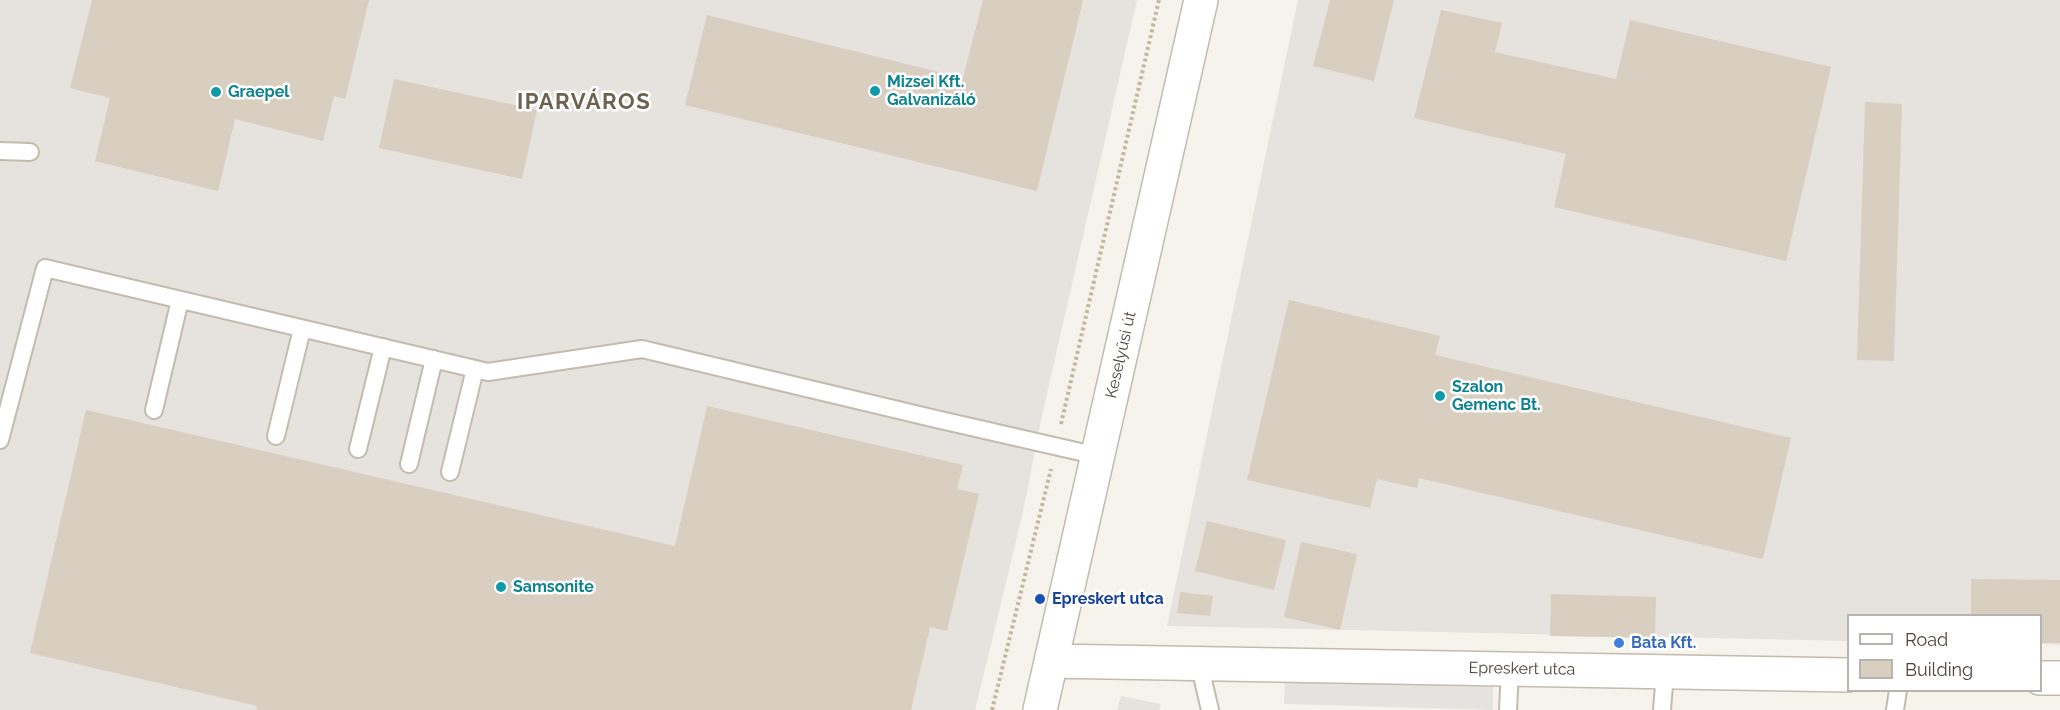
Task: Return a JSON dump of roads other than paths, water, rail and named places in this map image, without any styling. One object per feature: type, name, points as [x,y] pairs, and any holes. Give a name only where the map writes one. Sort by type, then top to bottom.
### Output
[{"type":"street","name":"Keselyűsi út","points":[[1040,710],[1201,0]]},
{"type":"street","name":"Epreskert utca","points":[[1052,661],[1847,675]]},
{"type":"street","points":[[2042,678],[2060,678]]},
{"type":"lane","points":[[0,151],[30,152]]},
{"type":"lane","points":[[0,440],[45,268],[488,372],[642,349],[1098,456]]},
{"type":"lane","points":[[154,411],[180,300]]},
{"type":"lane","points":[[276,436],[302,329]]},
{"type":"lane","points":[[358,449],[383,347]]},
{"type":"lane","points":[[409,464],[434,359]]},
{"type":"lane","points":[[450,472],[475,369]]},
{"type":"lane","points":[[1199,663],[1210,710]]},
{"type":"lane","points":[[1508,710],[1510,669]]},
{"type":"lane","points":[[1662,710],[1665,672]]},
{"type":"lane","points":[[1895,710],[1898,692]]},
{"type":"place","name":"Mizsei Kft. Galvanizáló","points":[[875,91]]},
{"type":"place","name":"Graepel","points":[[216,92]]},
{"type":"place","name":"Szalon Gemenc Bt.","points":[[1440,396]]},
{"type":"place","name":"Samsonite","points":[[501,587]]},
{"type":"place","name":"Epreskert utca","points":[[1040,599]]},
{"type":"place","name":"Bata Kft.","points":[[1619,643]]},
{"type":"district","name":"IPARVÁROS","points":[[584,102]]}]
